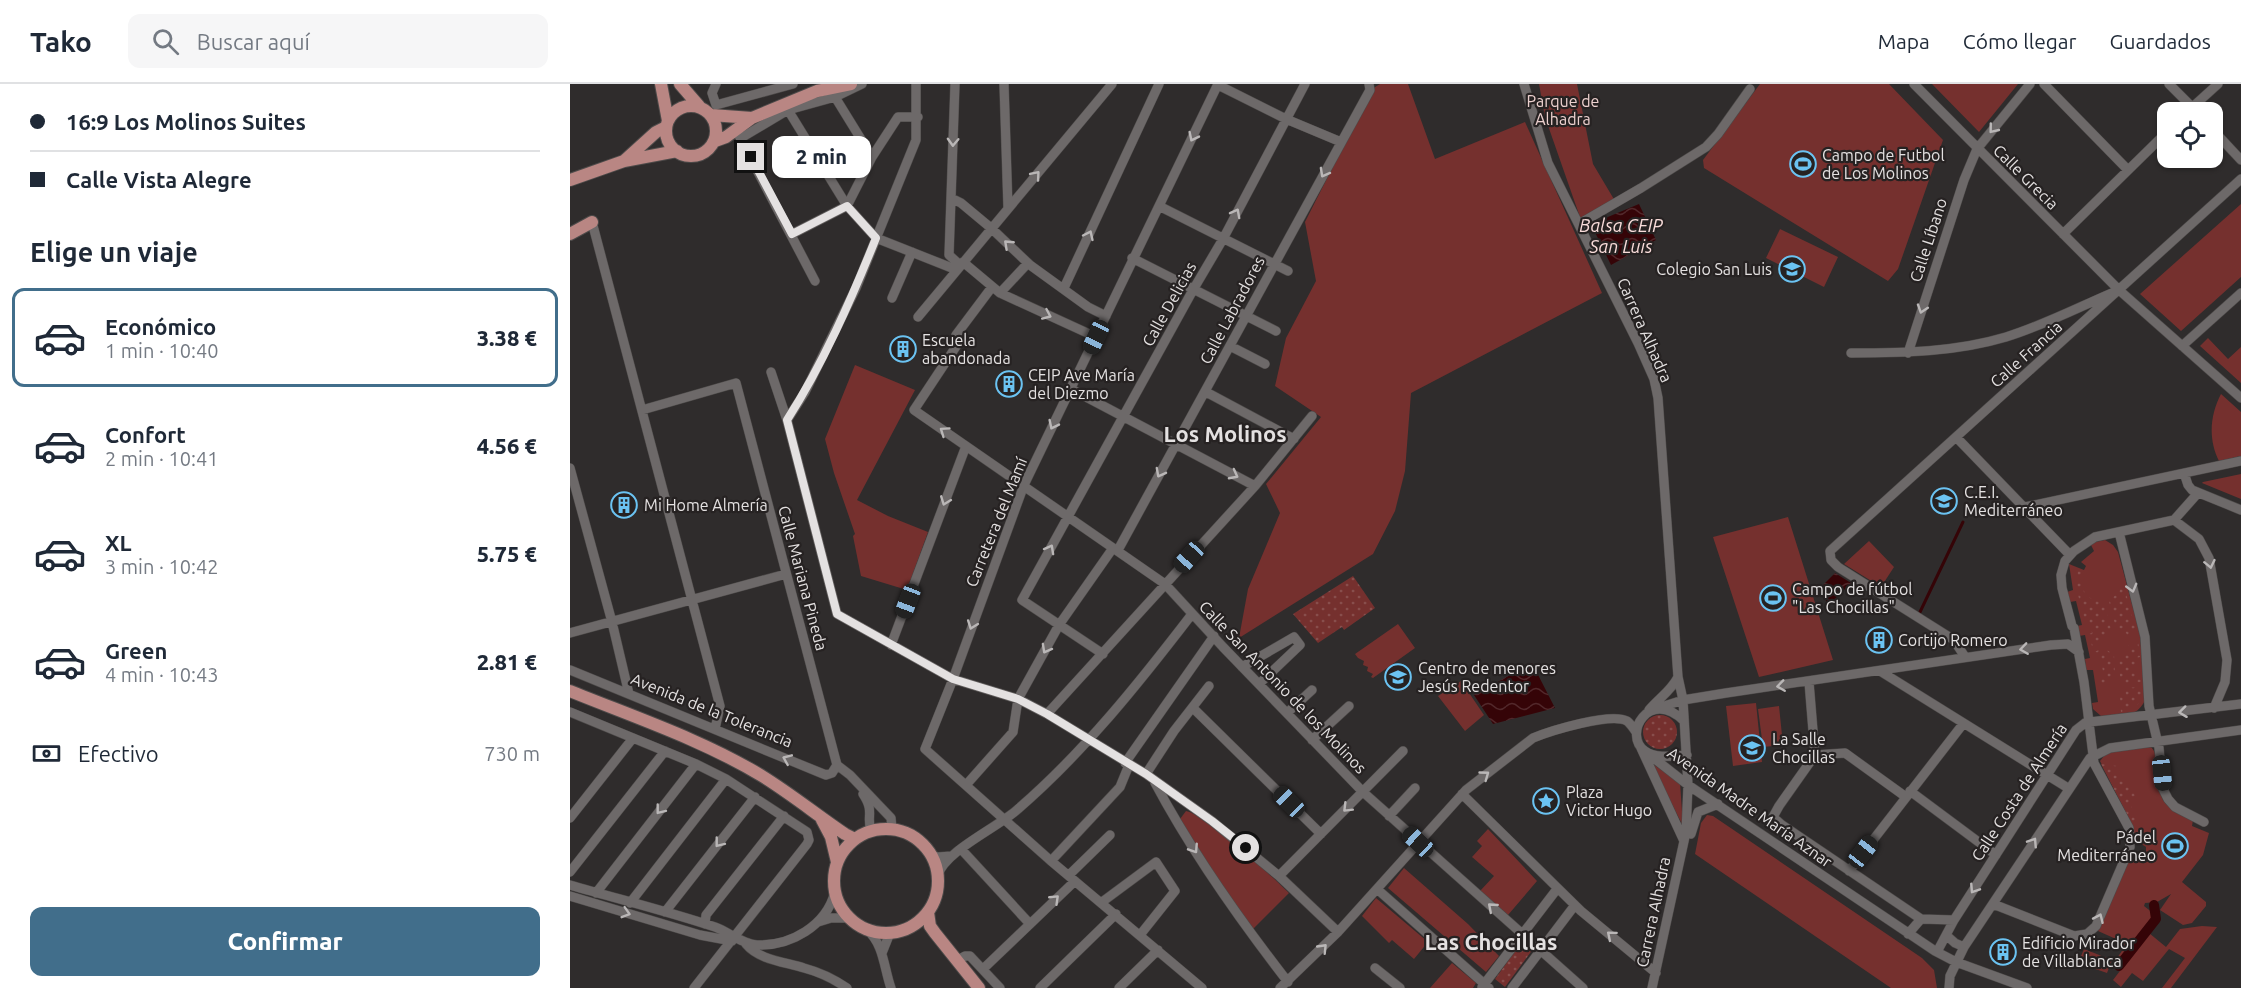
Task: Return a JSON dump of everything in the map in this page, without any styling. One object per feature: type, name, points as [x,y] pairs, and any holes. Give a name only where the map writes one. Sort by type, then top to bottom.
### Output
[{"type":"main road","points":[[661,84],[667,139],[677,152],[684,155],[696,156],[707,150],[715,141],[739,134],[752,118]]},
{"type":"main road","points":[[680,84],[709,110],[717,129],[715,141]]},
{"type":"main road","points":[[624,160],[667,124],[671,115],[680,108],[709,110],[752,118],[787,107],[817,91],[834,92],[851,84]]},
{"type":"main road","points":[[570,180],[624,160],[677,152]]},
{"type":"main road","points":[[570,234],[592,222]]},
{"type":"main road","points":[[570,691],[692,741],[735,762],[761,776],[855,839]]},
{"type":"main road","points":[[820,816],[831,837],[837,862]]},
{"type":"main road","points":[[892,829],[912,836],[923,844],[931,855],[938,875],[935,898],[928,912],[914,925],[890,933],[867,930],[848,918],[840,906],[835,892],[834,877],[837,862],[847,846],[855,839],[871,831],[892,829]]},
{"type":"main road","points":[[928,912],[930,926],[956,962],[979,988]]},
{"type":"main road","points":[[914,925],[935,933]]},
{"type":"street","points":[[716,84],[709,110],[793,84]]},
{"type":"street","points":[[819,84],[834,92],[872,158]]},
{"type":"street","points":[[834,92],[862,84]]},
{"type":"street","points":[[787,420],[805,392],[841,319],[916,140],[918,117],[916,84]]},
{"type":"street","points":[[955,84],[950,255],[960,266],[1000,293],[1096,337]]},
{"type":"street","points":[[1004,84],[1008,208]]},
{"type":"street","points":[[918,317],[1112,84]]},
{"type":"street","points":[[1064,288],[1160,84]]},
{"type":"street","points":[[1218,84],[1286,119],[1341,142]]},
{"type":"street","name":"Carretera del Mamí","points":[[966,785],[925,749],[1024,485],[1218,84]]},
{"type":"street","name":"Calle Delicias","points":[[1059,625],[1022,600],[1223,239],[1305,84]]},
{"type":"street","name":"Calle Labradores","points":[[966,785],[1013,732],[1018,699],[1059,625],[1116,549],[1206,392],[1370,90],[1369,84]]},
{"type":"street","name":"Carrera Alhadra","points":[[1524,84],[1548,163],[1638,343],[1654,379],[1658,398],[1688,784],[1686,832],[1652,988]]},
{"type":"street","name":"Calle Grecia","points":[[1914,84],[2119,290],[2241,398]]},
{"type":"street","name":"Calle Líbano","points":[[1908,353],[1964,180],[1977,149],[2030,84]]},
{"type":"street","points":[[2044,84],[2128,170]]},
{"type":"street","points":[[2169,84],[2184,102]]},
{"type":"street","points":[[2201,102],[2218,84]]},
{"type":"street","points":[[1579,225],[1706,147],[1750,89]]},
{"type":"street","points":[[815,281],[739,134],[787,107],[847,206],[876,238],[912,252],[960,266]]},
{"type":"street","points":[[792,234],[847,206],[872,158],[898,117],[918,117]]},
{"type":"street","points":[[2223,141],[2241,160]]},
{"type":"street","points":[[2063,234],[2157,142]]},
{"type":"street","name":"Calle Francia","points":[[1965,657],[1954,640],[1838,567],[1831,560],[1830,551],[2241,179]]},
{"type":"street","points":[[951,198],[961,203],[992,228],[1028,263],[1088,308],[1106,316]]},
{"type":"street","points":[[1159,206],[1288,271]]},
{"type":"street","points":[[592,222],[720,706],[716,729]]},
{"type":"street","points":[[892,298],[912,252]]},
{"type":"street","points":[[1132,258],[1276,331]]},
{"type":"street","points":[[1000,293],[1028,263]]},
{"type":"street","name":"Calle San Antonio de los Molinos","points":[[992,287],[956,335],[959,342],[914,410],[1165,584],[1363,792],[1583,988]]},
{"type":"street","points":[[1851,353],[1908,353],[1958,347],[2005,337],[2119,290]]},
{"type":"street","points":[[2182,346],[2241,293]]},
{"type":"street","points":[[1230,346],[1265,364]]},
{"type":"street","points":[[771,372],[787,420],[837,614],[953,679],[1018,699],[1047,714],[1146,774],[1212,821],[1280,876],[1338,932]]},
{"type":"street","name":"Calle Mariana Pineda","points":[[642,410],[736,383],[837,765]]},
{"type":"street","points":[[1071,389],[1122,418],[1256,486]]},
{"type":"street","points":[[1206,392],[1294,439]]},
{"type":"street","points":[[1047,714],[1256,486],[1312,416]]},
{"type":"street","points":[[1956,437],[2070,555]]},
{"type":"street","points":[[891,645],[966,446]]},
{"type":"street","points":[[2025,507],[2241,462]]},
{"type":"street","points":[[570,468],[612,622],[628,694]]},
{"type":"street","points":[[2184,473],[2188,485],[2198,493],[2241,510]]},
{"type":"street","points":[[1993,904],[2074,936],[2087,934],[2096,926],[2130,847],[2131,837],[2129,828],[2094,763],[2079,652],[2061,584],[2063,565],[2070,555],[2089,539],[2174,520],[2198,493]]},
{"type":"street","points":[[2174,520],[2199,539],[2209,558],[2227,660],[2226,679],[2214,708]]},
{"type":"street","points":[[2119,532],[2145,637],[2151,715],[2165,794],[2172,804],[2183,812],[2204,822]]},
{"type":"street","points":[[570,633],[786,574]]},
{"type":"street","points":[[938,875],[940,868],[951,856],[1019,808],[1089,739],[1144,676],[1192,614]]},
{"type":"street","points":[[1059,625],[1103,654]]},
{"type":"street","points":[[2060,644],[2072,626]]},
{"type":"street","points":[[1051,861],[1120,787],[1127,764],[1214,636]]},
{"type":"street","points":[[1242,666],[1294,637],[1300,645],[1259,684]]},
{"type":"street","points":[[1651,710],[1683,700],[2060,644],[2072,645],[2079,652]]},
{"type":"street","name":"Avenida de la Tolerancia","points":[[570,670],[826,775],[832,773],[837,765]]},
{"type":"street","points":[[1880,671],[2068,788]]},
{"type":"street","points":[[1636,732],[1640,721],[1651,710],[1656,700],[1674,687],[1678,676]]},
{"type":"street","points":[[1809,682],[1815,755],[1845,753],[1996,855]]},
{"type":"street","points":[[1146,774],[1174,731],[1209,686]]},
{"type":"street","points":[[1287,713],[1312,690]]},
{"type":"street","name":"Calle Costa de Almería","points":[[1937,952],[1953,920],[2078,728],[2090,722],[2241,704]]},
{"type":"street","points":[[1312,740],[1350,706]]},
{"type":"street","points":[[1193,708],[1321,834]]},
{"type":"street","points":[[1651,710],[1671,710],[1684,721]]},
{"type":"street","points":[[570,712],[666,751],[726,779],[784,816],[807,832],[809,836],[807,844],[694,988]]},
{"type":"street","points":[[1154,781],[1175,820],[1284,985],[1338,932],[1461,794],[1533,738],[1545,733],[1610,718],[1627,721],[1636,732]]},
{"type":"street","points":[[1849,870],[1963,724]]},
{"type":"street","points":[[1949,988],[1950,976],[1964,947],[2085,762],[2093,755],[2110,748],[2241,730]]},
{"type":"street","name":"Carrera Alhadra","points":[[1636,732],[1684,841]]},
{"type":"street","points":[[570,818],[633,738]]},
{"type":"street","points":[[1644,750],[1665,756],[1687,755]]},
{"type":"street","name":"Avenida Madre María Aznar","points":[[1644,750],[1688,784],[1908,934],[1956,962],[2027,988]]},
{"type":"street","points":[[570,872],[666,751]]},
{"type":"street","points":[[1280,876],[1403,751]]},
{"type":"street","name":"Avenida Madre María Aznar","points":[[1815,755],[1773,817],[1921,920]]},
{"type":"street","points":[[596,893],[696,764]]},
{"type":"street","points":[[837,765],[850,775],[891,818],[892,829]]},
{"type":"street","points":[[850,775],[870,808],[871,831]]},
{"type":"street","points":[[630,903],[726,779]]},
{"type":"street","points":[[966,785],[1051,861],[1200,987]]},
{"type":"street","points":[[1389,816],[1416,788]]},
{"type":"street","points":[[1461,794],[1557,889],[1656,973]]},
{"type":"street","points":[[665,912],[755,797]]},
{"type":"street","name":"Carrera Alhadra","points":[[1684,841],[1689,839],[1698,812],[1718,804]]},
{"type":"street","points":[[1175,820],[1182,810],[1191,806]]},
{"type":"street","points":[[705,924],[706,915],[784,816]]},
{"type":"street","points":[[983,969],[1030,924],[1110,835]]},
{"type":"street","points":[[961,849],[1030,924]]},
{"type":"street","points":[[931,855],[951,856]]},
{"type":"street","points":[[1102,902],[1156,862],[1175,891],[1140,935]]},
{"type":"street","points":[[570,885],[705,924],[731,938]]},
{"type":"street","points":[[1377,889],[1485,987],[1557,889]]},
{"type":"street","points":[[570,896],[700,935],[731,938],[757,945],[785,941],[800,935],[825,913],[835,892]]},
{"type":"street","points":[[1512,988],[1575,905]]},
{"type":"street","points":[[1040,988],[1116,914]]},
{"type":"street","points":[[818,921],[848,918]]},
{"type":"street","points":[[1908,934],[1921,920],[1953,920]]},
{"type":"street","points":[[867,930],[876,939],[882,953],[891,988]]},
{"type":"street","points":[[882,953],[890,933]]},
{"type":"street","points":[[1946,935],[1964,947]]},
{"type":"street","points":[[745,942],[756,952],[814,971],[848,988]]},
{"type":"street","points":[[1119,988],[1158,950]]},
{"type":"street","points":[[956,962],[964,956],[970,956],[1000,988]]},
{"type":"street","points":[[1375,968],[1400,988]]},
{"type":"green space","points":[[1380,84],[1408,84],[1435,159],[1525,122],[1602,293],[1411,393],[1405,471],[1395,511],[1373,554],[1239,638],[1248,589],[1280,513],[1266,484],[1321,417],[1275,386],[1286,338],[1316,281],[1305,222],[1372,89]]},
{"type":"green space","name":"Parque de Alhadra","points":[[1539,84],[1577,84],[1593,164],[1615,201],[1581,220],[1545,117]]},
{"type":"green space","points":[[1760,84],[1889,84],[1943,140],[1898,269],[1888,281],[1704,168],[1703,160]]},
{"type":"green space","points":[[1932,84],[2018,84],[1979,132]]},
{"type":"green space","points":[[2241,204],[2241,277],[2181,331],[2140,294]]},
{"type":"green space","points":[[1780,229],[1838,257],[1824,287],[1766,258]]},
{"type":"green space","points":[[2208,338],[2228,359],[2241,347],[2241,383],[2200,346]]},
{"type":"green space","points":[[855,365],[915,390],[857,500],[888,516],[928,532],[907,590],[861,576],[853,536],[855,534],[825,439]]},
{"type":"green space","points":[[2221,394],[2241,412],[2241,456],[2219,461],[2213,444],[2212,427],[2214,410]]},
{"type":"green space","points":[[2241,474],[2241,499],[2202,483],[2203,482]]},
{"type":"green space","name":"Campo de fútbol \"Las Chocillas\"","points":[[1788,517],[1833,660],[1759,677],[1713,537]]},
{"type":"green space","points":[[2105,540],[2118,552],[2140,634],[2145,700],[2137,711],[2120,716],[2101,716],[2093,709],[2092,703],[2098,702],[2093,670],[2086,670],[2085,659],[2090,658],[2085,635],[2079,636],[2077,626],[2082,625],[2076,601],[2070,602],[2067,592],[2073,590],[2069,564],[2084,570],[2086,566],[2081,562],[2094,551],[2090,543]]},
{"type":"green space","points":[[1869,541],[1894,567],[1881,587],[1844,564]]},
{"type":"green space","points":[[2078,569],[2083,571],[2081,583],[2085,593],[2093,599],[2104,602],[2111,629],[2105,634],[2103,642],[2092,646],[2089,634],[2092,633],[2088,621],[2085,621],[2076,587]]},
{"type":"green space","points":[[1353,576],[1375,608],[1344,630],[1342,627],[1318,643],[1293,614]]},
{"type":"green space","points":[[2123,582],[2137,635],[2129,637],[2123,629],[2116,628],[2109,601],[2119,592]]},
{"type":"green space","points":[[1398,624],[1415,648],[1373,678],[1371,677],[1373,674],[1367,671],[1368,667],[1363,665],[1364,661],[1355,654]]},
{"type":"green space","points":[[2138,641],[2140,657],[2136,658],[2136,673],[2141,674],[2141,682],[2125,683],[2125,677],[2120,677],[2119,655],[2126,651],[2130,643]]},
{"type":"green space","points":[[2104,648],[2114,655],[2115,677],[2110,678],[2110,684],[2101,684],[2099,672],[2103,671],[2100,657],[2095,657],[2094,652]]},
{"type":"green space","points":[[1461,681],[1484,715],[1465,731],[1438,696]]},
{"type":"green space","points":[[2141,687],[2141,698],[2138,705],[2121,712],[2120,696],[2126,696],[2125,688]]},
{"type":"green space","points":[[1756,703],[1762,762],[1733,766],[1726,706]]},
{"type":"green space","points":[[1779,706],[1783,745],[1763,747],[1758,709]]},
{"type":"green space","points":[[1660,715],[1672,720],[1677,732],[1672,744],[1660,749],[1648,744],[1643,732],[1648,720]]},
{"type":"green space","points":[[2151,747],[2157,760],[2160,792],[2163,799],[2173,810],[2193,820],[2192,826],[2209,833],[2203,855],[2182,882],[2206,902],[2206,906],[2192,923],[2183,925],[2160,910],[2171,894],[2157,902],[2145,903],[2144,906],[2153,913],[2153,918],[2120,961],[2117,958],[2124,948],[2116,939],[2098,931],[2132,850],[2141,855],[2146,852],[2146,846],[2134,839],[2130,820],[2100,761],[2108,751]]},
{"type":"green space","points":[[1651,763],[1680,782],[1683,826]]},
{"type":"green space","points":[[2101,764],[2117,766],[2122,779],[2133,790],[2135,796],[2129,798],[2139,833],[2145,833],[2146,847],[2134,839],[2130,820]]},
{"type":"green space","points":[[1186,811],[1224,834],[1289,893],[1252,930],[1221,886],[1180,819]]},
{"type":"green space","points":[[1707,815],[1713,816],[1922,958],[1934,970],[1937,988],[1891,988],[1695,854],[1701,823]]},
{"type":"green space","points":[[1488,829],[1537,881],[1508,915],[1480,891],[1494,876],[1472,857],[1482,846],[1477,841]]},
{"type":"green space","points":[[1404,868],[1468,924],[1499,956],[1486,972],[1388,888]]},
{"type":"green space","points":[[1376,898],[1428,942],[1414,959],[1392,940],[1389,943],[1362,916]]},
{"type":"green space","points":[[2202,926],[2217,927],[2171,988],[2162,988],[2185,958],[2169,949],[2143,981],[2132,973],[2121,987],[2113,980],[2149,933],[2166,947],[2180,929]]},
{"type":"green space","points":[[1523,940],[1533,949],[1505,987],[1495,979]]},
{"type":"green space","points":[[2084,949],[2112,960],[2107,973],[2078,963]]},
{"type":"green space","points":[[1452,963],[1476,983],[1473,988],[1430,988]]},
{"type":"water","name":"Balsa CEIP San Luis","points":[[1639,204],[1656,240],[1611,265],[1591,224]]},
{"type":"water","points":[[1835,573],[1851,583],[1828,606],[1821,587]]},
{"type":"water","points":[[1532,663],[1555,708],[1493,724],[1474,695]]},
{"type":"waterway","points":[[1920,612],[1963,522]]},
{"type":"waterway","points":[[2119,966],[2156,919],[2154,905]]},
{"type":"place","name":"Campo de Futbol de Los Molinos","points":[[1803,164]]},
{"type":"place","name":"Colegio San Luis","points":[[1792,269]]},
{"type":"place","name":"Escuela abandonada","points":[[903,349]]},
{"type":"place","name":"CEIP Ave María del Diezmo","points":[[1009,384]]},
{"type":"place","name":"C.E.I. Mediterráneo","points":[[1944,501]]},
{"type":"place","name":"Mi Home Almería","points":[[624,505]]},
{"type":"place","name":"Campo de fútbol \"Las Chocillas\"","points":[[1773,598]]},
{"type":"place","name":"Cortijo Romero","points":[[1879,640]]},
{"type":"place","name":"Centro de menores Jesús Redentor","points":[[1398,677]]},
{"type":"place","name":"La Salle Chocillas","points":[[1752,748]]},
{"type":"place","name":"Plaza Victor Hugo","points":[[1546,801]]},
{"type":"place","name":"Pádel Mediterráneo","points":[[2175,846]]},
{"type":"place","name":"Edificio Mirador de Villablanca","points":[[2003,952]]},
{"type":"district","name":"Los Molinos","points":[[1225,433]]},
{"type":"district","name":"Las Chocillas","points":[[1491,941]]},
{"type":"route","points":[[751,157],[792,234],[847,206],[876,238],[856,288],[805,392],[787,420],[837,614],[953,679],[1018,699],[1047,714],[1146,774],[1246,848]]}]
